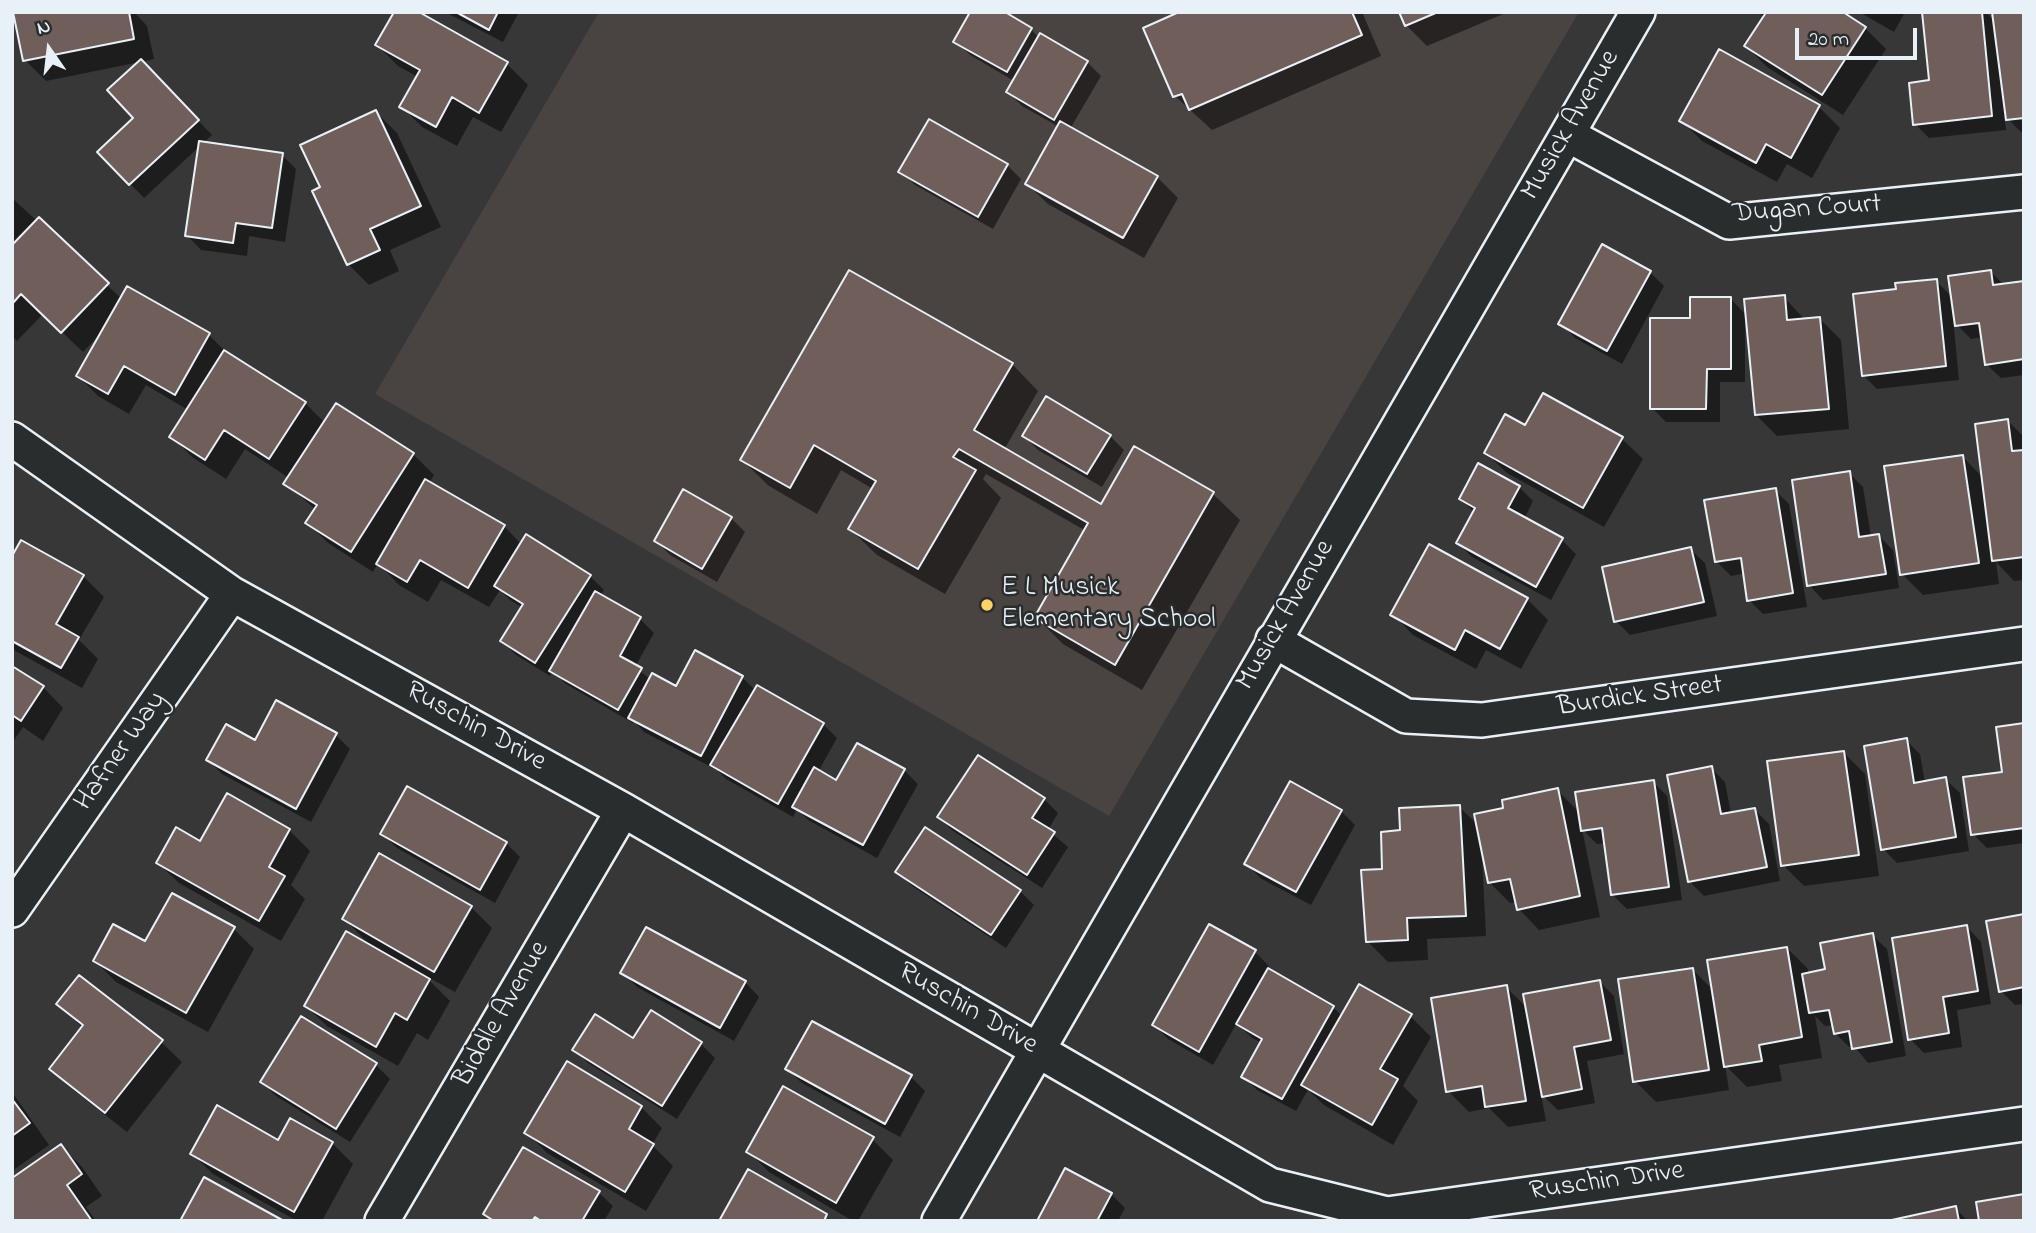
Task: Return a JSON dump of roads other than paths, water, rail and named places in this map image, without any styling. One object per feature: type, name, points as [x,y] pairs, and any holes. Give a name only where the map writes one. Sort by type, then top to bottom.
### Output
[{"type":"street","name":"Musick Avenue","points":[[939,1221],[1638,12]]},
{"type":"street","name":"Dugan Court","points":[[1568,135],[1729,222],[2024,192]]},
{"type":"street","name":"Ruschin Drive","points":[[12,439],[232,594],[623,810],[1270,1185],[1387,1214],[2024,1124]]},
{"type":"street","name":"Hafner Way","points":[[12,910],[232,594]]},
{"type":"street","name":"Burdick Street","points":[[1273,640],[1406,716],[1482,720],[2024,644]]},
{"type":"street","name":"Biddle Avenue","points":[[382,1221],[623,810]]},
{"type":"place","name":"E L Musick Elementary School","points":[[987,605]]}]
